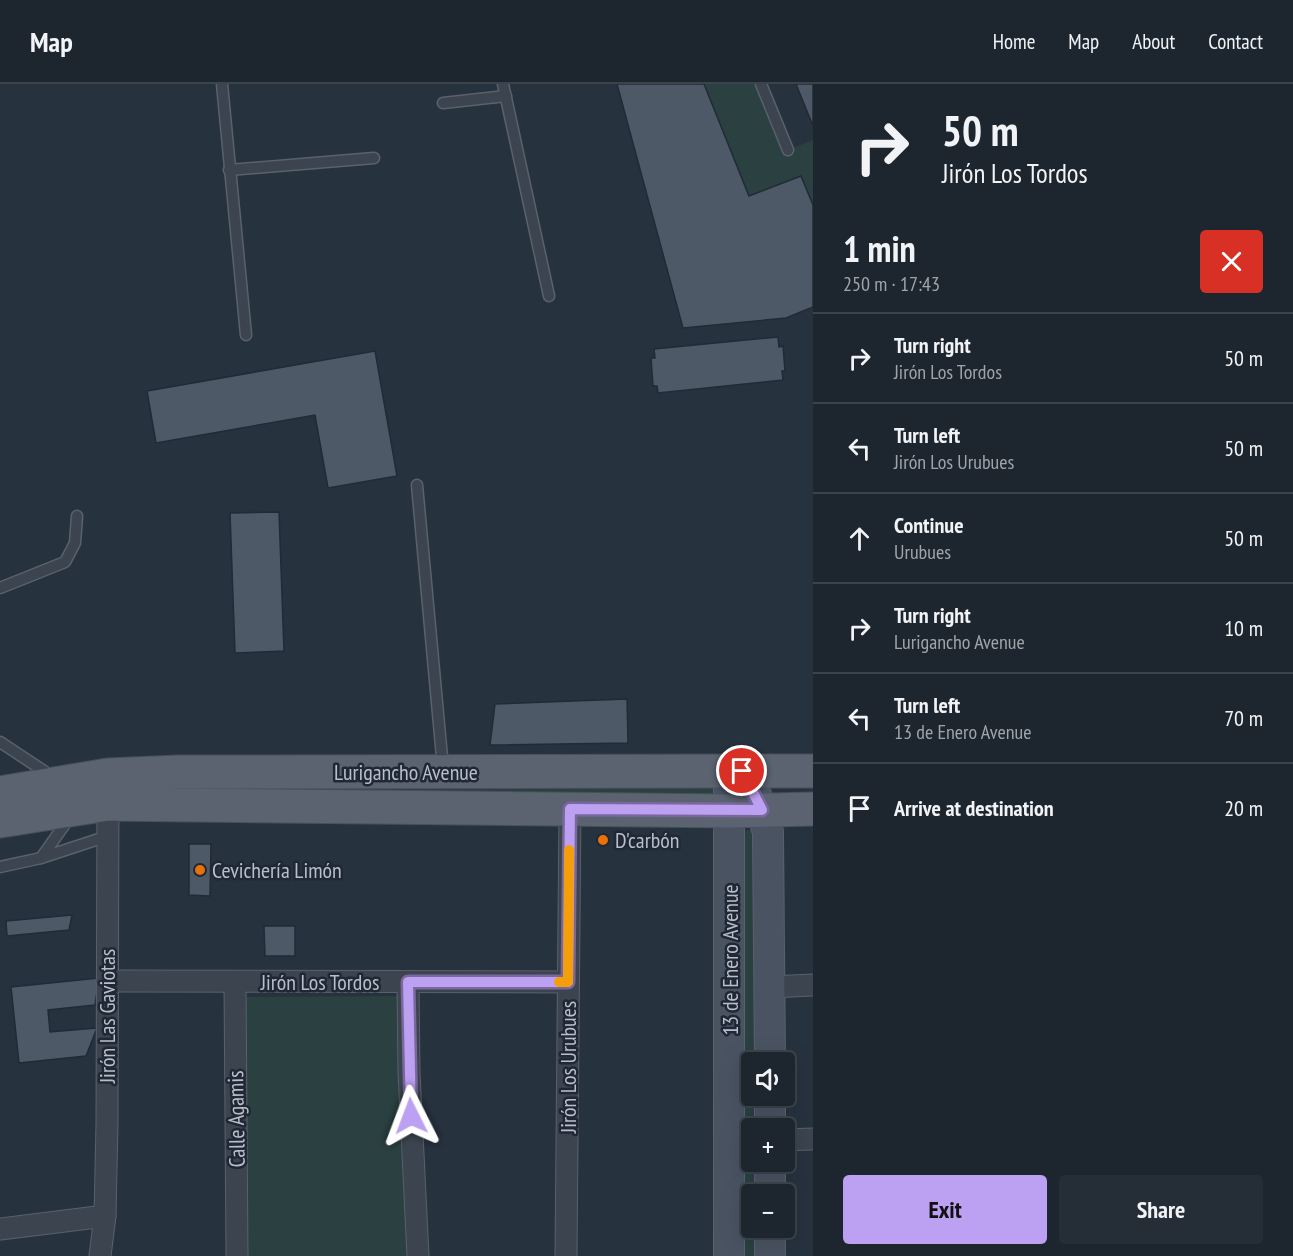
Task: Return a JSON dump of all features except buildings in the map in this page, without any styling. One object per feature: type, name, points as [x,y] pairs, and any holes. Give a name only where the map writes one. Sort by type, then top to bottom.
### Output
[{"type":"main road","name":"Lurigancho Avenue","points":[[108,805],[179,772],[813,771]]},
{"type":"main road","name":"13 de Enero Avenue","points":[[729,1256],[746,810],[736,772]]},
{"type":"main road","name":"Lurigancho Avenue","points":[[0,793],[68,795],[108,805],[813,809]]},
{"type":"main road","name":"Lurigancho Avenue","points":[[0,821],[68,795]]},
{"type":"main road","name":"13 de Enero Avenue","points":[[746,810],[768,832],[770,849],[770,1052]]},
{"type":"main road","points":[[770,1238],[770,1256]]},
{"type":"street","name":"Jirón Las Gaviotas","points":[[100,1256],[105,1216],[108,805]]},
{"type":"street","name":"Jirón Los Urubues","points":[[566,1256],[570,809]]},
{"type":"street","name":"Jirón Los Tordos","points":[[107,981],[568,982]]},
{"type":"street","name":"Calle Agamis","points":[[235,981],[237,1256]]},
{"type":"street","points":[[408,982],[409,1072],[418,1256]]},
{"type":"street","points":[[770,987],[813,985]]},
{"type":"street","points":[[795,1140],[813,1140]]},
{"type":"street","points":[[0,1229],[105,1216]]},
{"type":"lane","points":[[222,84],[246,335]]},
{"type":"lane","points":[[504,84],[549,296]]},
{"type":"lane","points":[[761,84],[788,150]]},
{"type":"lane","points":[[443,103],[506,96]]},
{"type":"lane","points":[[229,170],[374,158]]},
{"type":"lane","points":[[417,485],[444,772]]},
{"type":"lane","points":[[0,588],[65,562],[75,543],[77,516]]},
{"type":"lane","points":[[0,742],[68,795],[41,858]]},
{"type":"lane","points":[[0,867],[41,858],[108,805]]},
{"type":"green space","points":[[704,84],[761,84],[788,150],[813,140],[813,205],[801,176],[749,196]]},
{"type":"green space","points":[[717,782],[719,797],[452,800],[140,786]]},
{"type":"green space","points":[[746,830],[760,831],[762,1052],[741,1052],[741,1106],[762,1106],[762,1118],[741,1118],[741,1172],[762,1172],[762,1184],[741,1184],[741,1238],[761,1238],[761,1256],[738,1256],[741,839]]},
{"type":"green space","points":[[397,996],[409,1256],[247,1256],[242,997]]},
{"type":"slow traffic","points":[[559,982],[568,982],[569,850]]},
{"type":"place","name":"D'carbón","points":[[603,840]]},
{"type":"place","name":"Cevichería Limón","points":[[200,870]]},
{"type":"route","points":[[411,1116],[408,982],[568,982],[570,809],[762,810],[742,771]]}]
